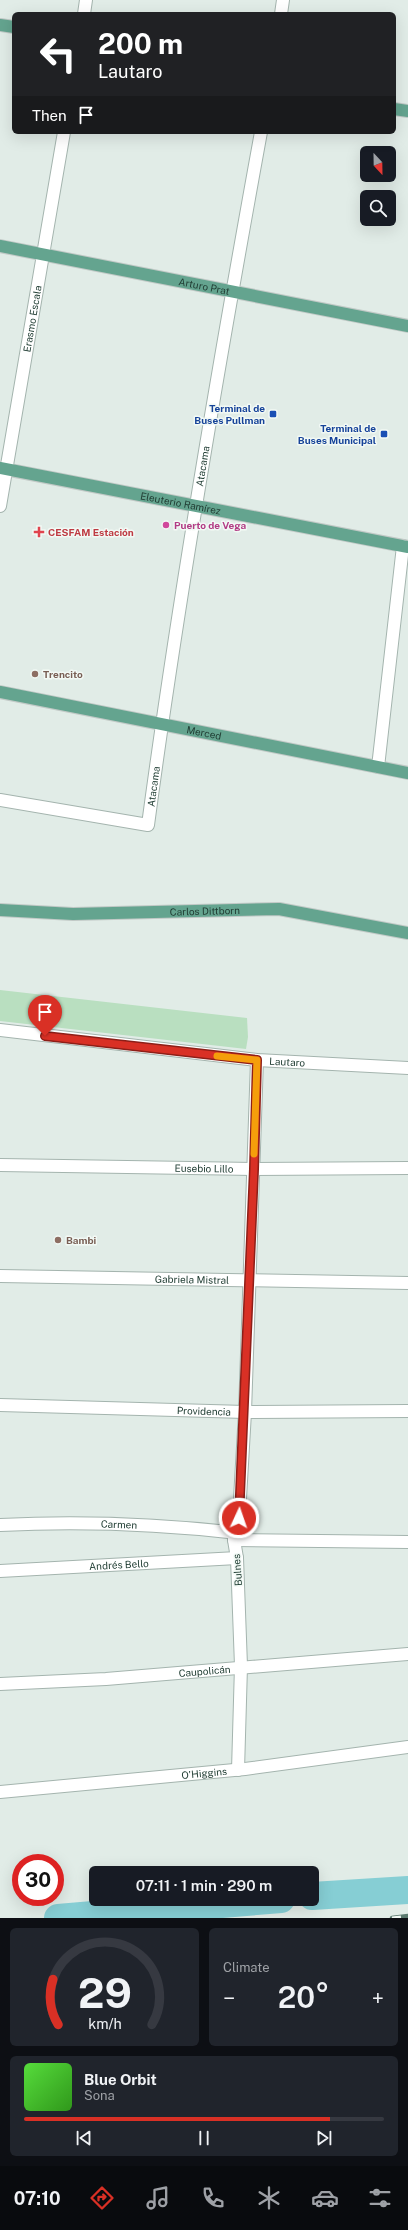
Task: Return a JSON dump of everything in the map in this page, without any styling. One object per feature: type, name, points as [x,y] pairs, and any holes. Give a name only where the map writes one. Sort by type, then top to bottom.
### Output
[{"type":"main road","points":[[0,25],[12,28]]},
{"type":"main road","points":[[396,108],[408,111]]},
{"type":"main road","name":"Arturo Prat","points":[[0,246],[408,326]]},
{"type":"main road","name":"Eleuterio Ramírez","points":[[3,469],[406,546]]},
{"type":"main road","name":"Merced","points":[[0,692],[408,773]]},
{"type":"main road","name":"Carlos Dittborn","points":[[0,910],[72,914],[210,909],[279,909],[408,933]]},
{"type":"street","points":[[84,12],[86,0]]},
{"type":"street","points":[[280,12],[283,0]]},
{"type":"street","name":"Erasmo Escala","points":[[0,506],[3,469],[64,134]]},
{"type":"street","name":"Atacama","points":[[0,800],[148,825],[161,724],[196,506],[261,134]]},
{"type":"street","points":[[378,767],[406,546]]},
{"type":"street","name":"Lautaro","points":[[0,1030],[257,1060],[408,1068]]},
{"type":"street","name":"Bulnes","points":[[238,1770],[241,1666],[236,1536],[245,1412],[248,1281],[254,1169],[257,1060]]},
{"type":"street","name":"Eusebio Lillo","points":[[0,1165],[254,1169],[408,1168]]},
{"type":"street","name":"Gabriela Mistral","points":[[0,1276],[408,1283]]},
{"type":"street","name":"Providencia","points":[[0,1405],[245,1412],[408,1411]]},
{"type":"street","name":"Carmen","points":[[0,1525],[41,1523],[178,1527],[236,1536],[408,1542]]},
{"type":"street","name":"Andrés Bello","points":[[0,1571],[237,1558]]},
{"type":"street","name":"Caupolicán","points":[[0,1684],[106,1678],[241,1666],[296,1664],[408,1654]]},
{"type":"street","name":"O'Higgins","points":[[0,1792],[238,1770],[408,1747]]},
{"type":"green space","points":[[0,990],[247,1018],[248,1037],[246,1049],[0,1021]]},
{"type":"waterway","points":[[319,1896],[408,1890]]},
{"type":"waterway","points":[[58,1918],[199,1906]]},
{"type":"railway","points":[[392,1918],[408,1916]]},
{"type":"slow traffic","points":[[217,1056],[257,1060],[254,1154]]},
{"type":"place","name":"Terminal de Buses Pullman","points":[[273,414]]},
{"type":"place","name":"Terminal de Buses Municipal","points":[[384,434]]},
{"type":"place","name":"Puerto de Vega","points":[[166,525]]},
{"type":"place","name":"CESFAM Estación","points":[[39,532]]},
{"type":"place","name":"Trencito","points":[[35,674]]},
{"type":"place","name":"Bambi","points":[[58,1240]]},
{"type":"route","points":[[45,1036],[257,1060],[254,1169],[248,1281],[245,1412],[239,1518]]}]
